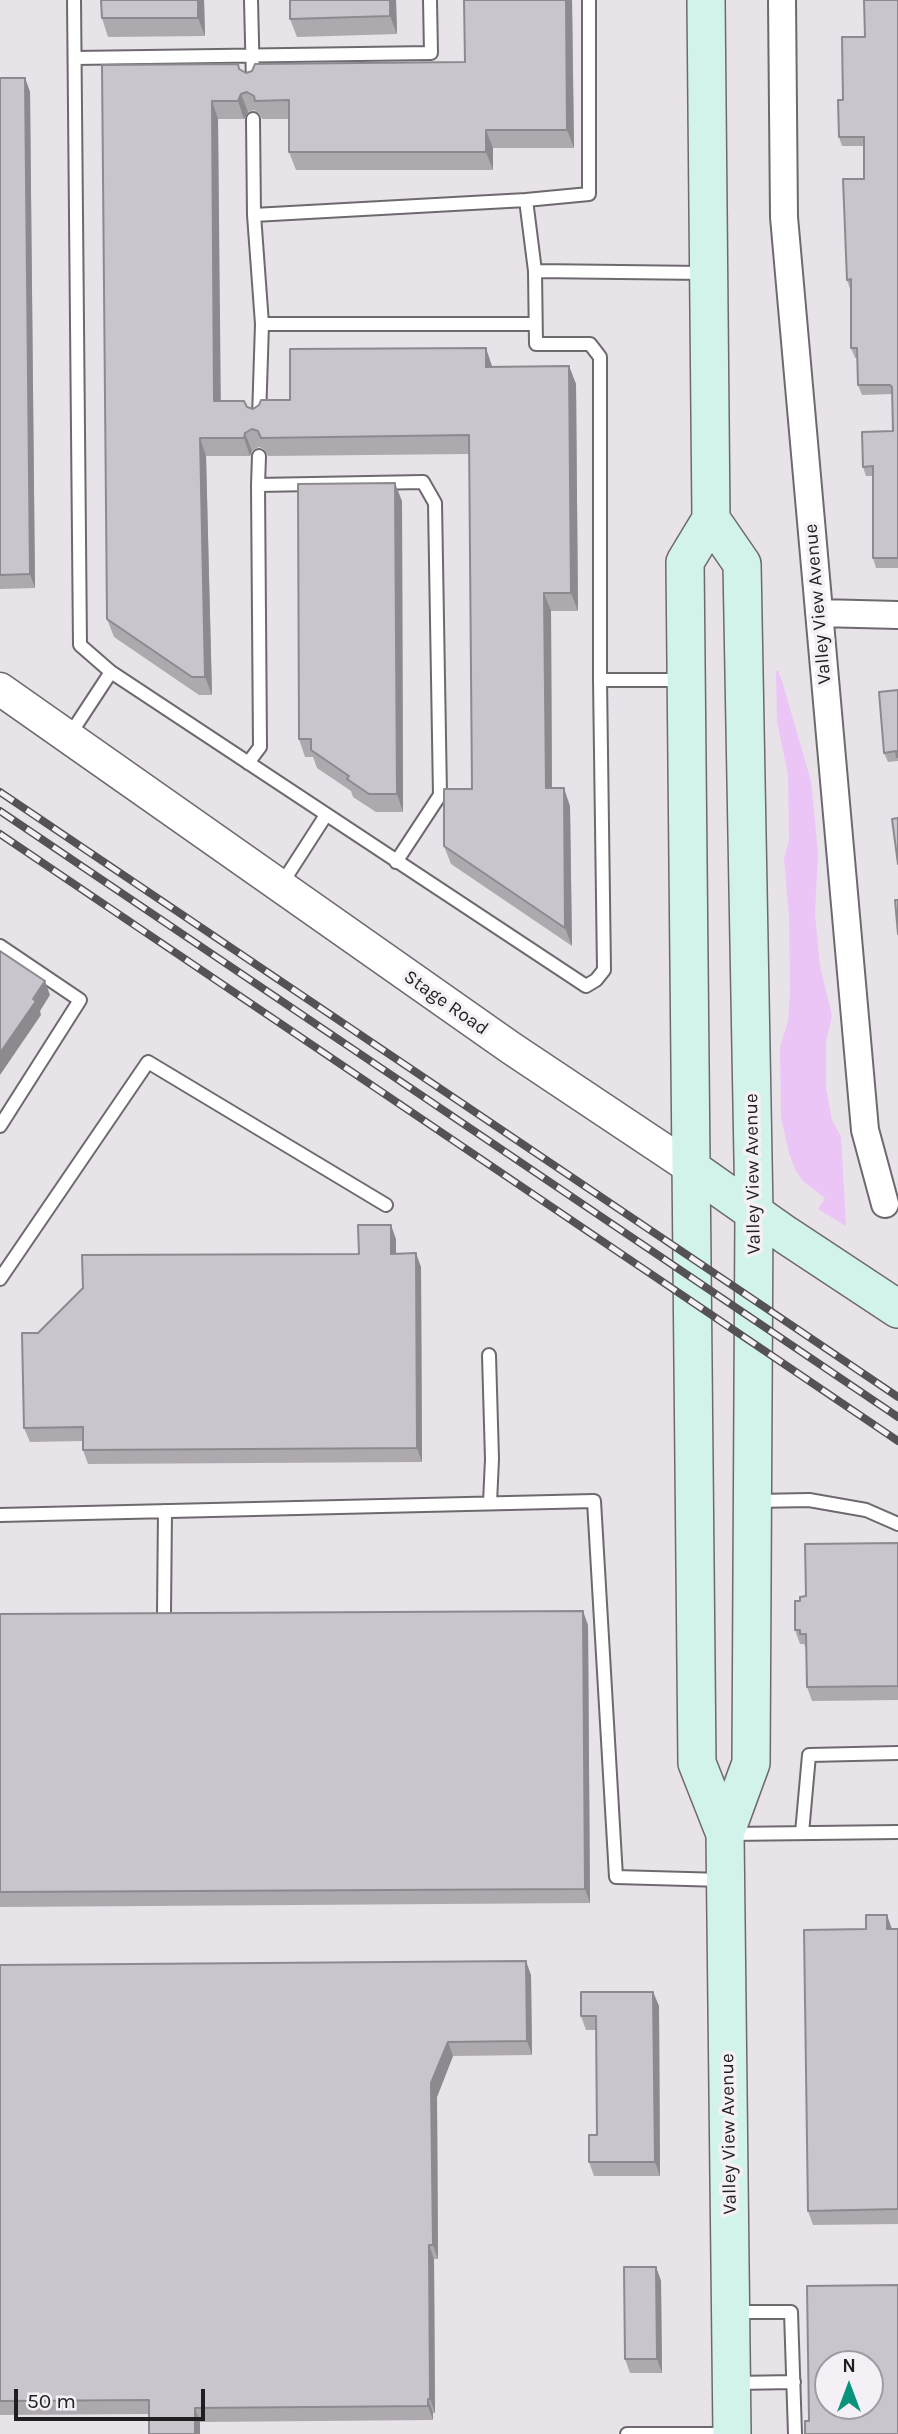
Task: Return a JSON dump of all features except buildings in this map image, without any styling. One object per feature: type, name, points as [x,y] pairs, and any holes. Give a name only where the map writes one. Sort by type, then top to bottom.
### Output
[{"type":"main road","points":[[706,0],[711,519]]},
{"type":"main road","name":"Valley View Avenue","points":[[725,1834],[751,1763],[754,1212],[742,564],[711,519],[685,562],[697,1763],[725,1834],[732,2434]]},
{"type":"main road","name":"Stage Road","points":[[691,1168],[898,1309]]},
{"type":"street","name":"Valley View Avenue","points":[[782,0],[784,216],[865,1130],[885,1204]]},
{"type":"street","points":[[819,613],[898,615]]},
{"type":"street","name":"Stage Road","points":[[0,689],[511,1048],[691,1168]]},
{"type":"lane","points":[[74,0],[80,645],[111,672],[586,986],[596,980],[604,970],[600,680],[600,357],[590,344],[536,344],[534,271],[526,200]]},
{"type":"lane","points":[[251,0],[253,82]]},
{"type":"lane","points":[[75,58],[431,53],[430,0]]},
{"type":"lane","points":[[254,215],[589,194],[589,0]]},
{"type":"lane","points":[[253,119],[254,215],[262,324],[259,418]]},
{"type":"lane","points":[[534,271],[708,274]]},
{"type":"lane","points":[[262,324],[534,324]]},
{"type":"lane","points":[[248,763],[260,747],[259,456]]},
{"type":"lane","points":[[258,485],[423,482],[435,503],[440,795],[396,862]]},
{"type":"lane","points":[[69,736],[111,672]]},
{"type":"lane","points":[[600,680],[687,680]]},
{"type":"lane","points":[[281,886],[326,815]]},
{"type":"lane","points":[[0,946],[80,1000],[0,1126]]},
{"type":"lane","points":[[0,1279],[148,1062],[386,1205]]},
{"type":"lane","points":[[489,1355],[492,1459],[490,1503]]},
{"type":"lane","points":[[753,1501],[809,1500],[866,1510],[898,1524]]},
{"type":"lane","points":[[0,1515],[594,1501],[616,1877],[726,1880]]},
{"type":"lane","points":[[164,1612],[165,1511]]},
{"type":"lane","points":[[802,1833],[809,1755],[898,1753]]},
{"type":"lane","points":[[725,1834],[898,1832]]},
{"type":"lane","points":[[731,2312],[791,2312],[795,2434]]},
{"type":"lane","points":[[732,2383],[794,2382]]},
{"type":"lane","points":[[627,2434],[732,2434]]},
{"type":"shaded area","points":[[776,671],[782,681],[811,781],[818,853],[815,914],[820,966],[832,1016],[826,1041],[826,1088],[832,1120],[841,1137],[846,1226],[818,1209],[825,1198],[803,1181],[796,1171],[781,1117],[780,1047],[788,1021],[790,991],[789,916],[784,858],[789,840],[788,775],[777,721]]},
{"type":"railway","points":[[0,792],[898,1397]]},
{"type":"railway","points":[[0,811],[898,1417]]},
{"type":"railway","points":[[0,834],[898,1441]]}]
